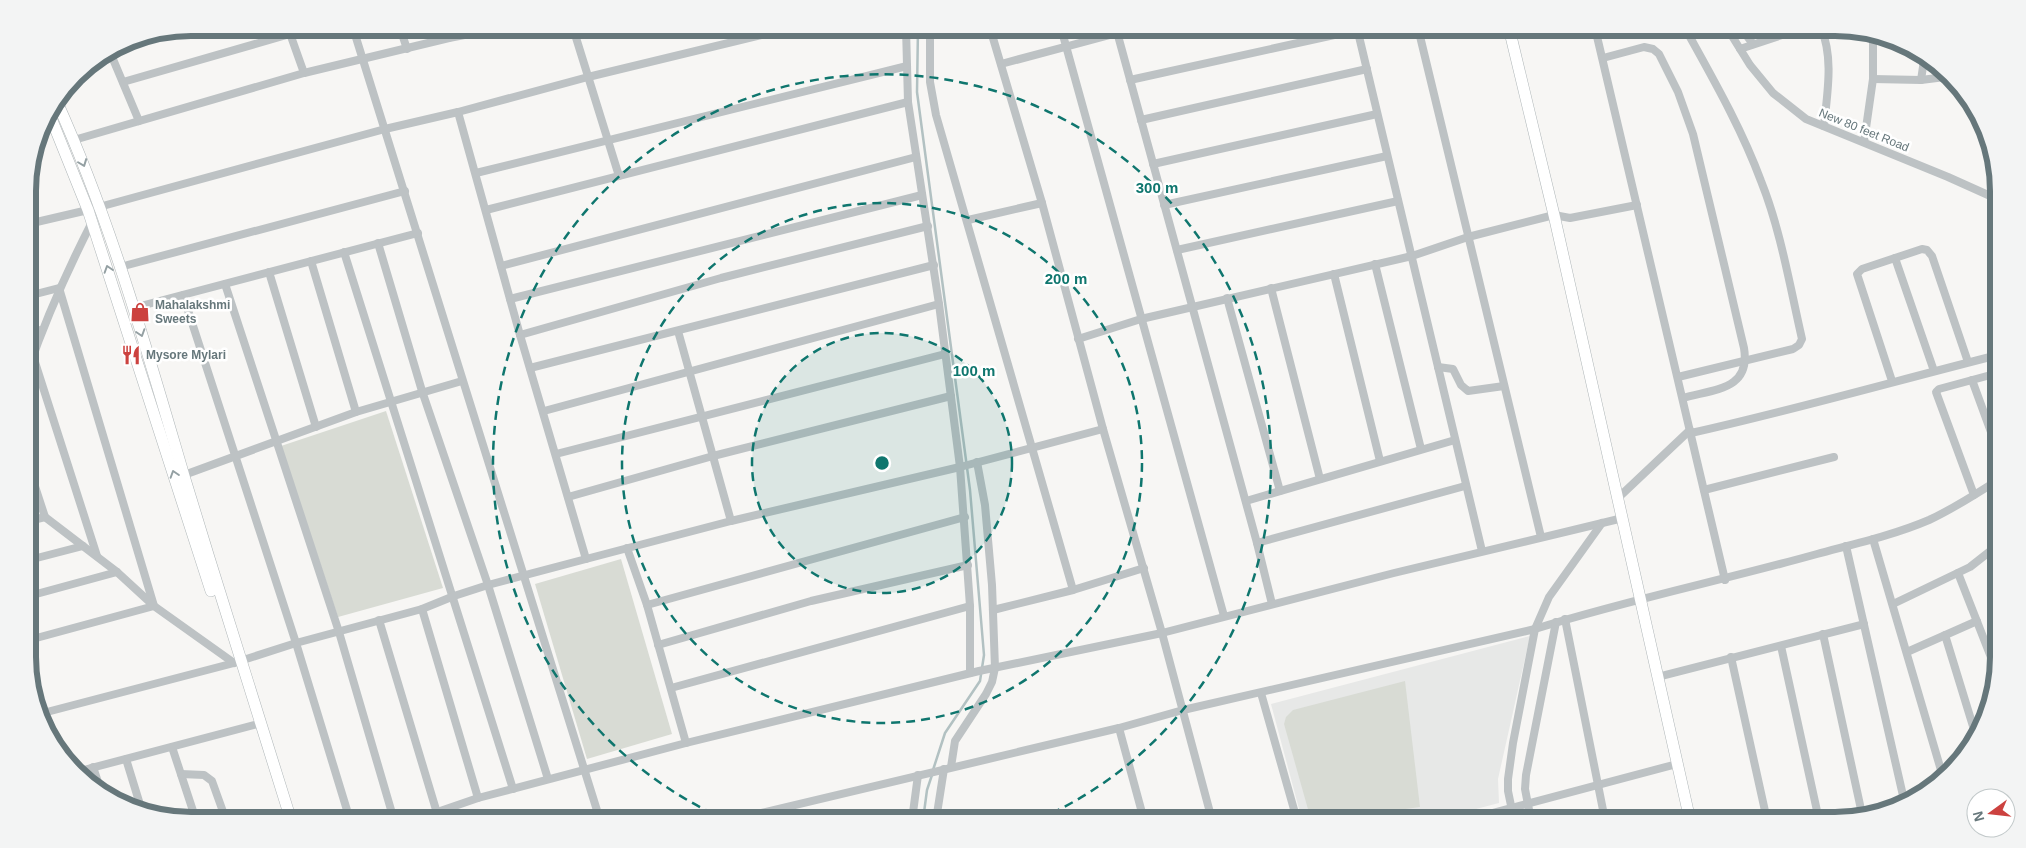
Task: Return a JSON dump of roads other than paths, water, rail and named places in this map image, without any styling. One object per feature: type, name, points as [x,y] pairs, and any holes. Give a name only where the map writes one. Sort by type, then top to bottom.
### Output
[{"type":"street","points":[[123,82],[273,36]]},
{"type":"street","points":[[291,36],[304,73]]},
{"type":"street","points":[[356,36],[418,233],[522,576],[597,812]]},
{"type":"street","points":[[403,36],[407,49]]},
{"type":"street","points":[[74,140],[304,73],[458,36]]},
{"type":"street","points":[[575,36],[619,176]]},
{"type":"street","points":[[37,222],[88,210],[385,129],[757,36]]},
{"type":"street","points":[[906,36],[908,102],[934,265],[960,467],[970,606],[970,673]]},
{"type":"street","points":[[930,36],[931,95],[1073,590]]},
{"type":"street","points":[[992,36],[1042,203],[1210,811]]},
{"type":"street","points":[[1063,36],[1224,616]]},
{"type":"street","points":[[1001,64],[1103,36]]},
{"type":"street","points":[[1118,36],[1246,501],[1272,604]]},
{"type":"street","points":[[1130,80],[1326,36]]},
{"type":"street","points":[[1359,36],[1482,551]]},
{"type":"street","points":[[1420,36],[1541,538]]},
{"type":"street","points":[[1511,36],[1554,215],[1688,811]]},
{"type":"street","points":[[1598,36],[1726,580]]},
{"type":"street","points":[[1678,377],[1793,349],[1799,345],[1802,339],[1762,182],[1722,95],[1689,36]]},
{"type":"street","name":"New 80 feet Road","points":[[1732,36],[1750,65],[1773,93],[1806,119],[1990,196]]},
{"type":"street","points":[[1746,36],[1752,44]]},
{"type":"street","points":[[1740,50],[1778,36]]},
{"type":"street","points":[[1823,36],[1828,53],[1828,82],[1824,126]]},
{"type":"street","points":[[1864,142],[1872,79],[1873,41]]},
{"type":"street","points":[[1603,58],[1649,47],[1659,54],[1686,113],[1714,218],[1746,360],[1744,370],[1734,382],[1683,398]]},
{"type":"street","points":[[113,58],[140,121]]},
{"type":"street","points":[[1921,80],[1923,64]]},
{"type":"street","points":[[476,174],[907,66]]},
{"type":"street","points":[[1141,120],[1366,69]]},
{"type":"street","points":[[1872,79],[1921,80],[1939,78]]},
{"type":"street","points":[[486,210],[908,102]]},
{"type":"street","points":[[60,109],[100,206],[133,308],[184,474],[254,725],[281,812]]},
{"type":"street","points":[[458,112],[520,335],[544,410],[586,558]]},
{"type":"street","points":[[1153,164],[1377,114]]},
{"type":"street","points":[[53,122],[88,210],[288,812]]},
{"type":"street","points":[[1164,205],[1387,156]]},
{"type":"street","points":[[501,266],[916,157]]},
{"type":"street","points":[[120,267],[405,191]]},
{"type":"street","points":[[510,299],[922,195]]},
{"type":"street","points":[[1177,250],[1398,201]]},
{"type":"street","points":[[968,220],[1042,203]]},
{"type":"street","points":[[1078,339],[1141,319],[1192,306],[1412,256],[1468,237],[1554,215],[1570,218],[1637,205]]},
{"type":"street","points":[[37,345],[59,288],[92,222]]},
{"type":"street","points":[[520,335],[730,276],[928,226]]},
{"type":"street","points":[[133,308],[418,233]]},
{"type":"street","points":[[378,243],[422,391],[488,585],[548,779]]},
{"type":"street","points":[[1892,381],[1857,274],[1862,268],[1922,249],[1930,252],[1968,362]]},
{"type":"street","points":[[344,252],[390,402],[454,596],[513,789]]},
{"type":"street","points":[[1895,258],[1934,371]]},
{"type":"street","points":[[311,261],[356,412]]},
{"type":"street","points":[[1375,264],[1421,449]]},
{"type":"street","points":[[530,368],[934,265]]},
{"type":"street","points":[[269,272],[316,427]]},
{"type":"street","points":[[1334,274],[1380,461]]},
{"type":"street","points":[[225,284],[339,632],[392,812]]},
{"type":"street","points":[[37,294],[59,288]]},
{"type":"street","points":[[59,288],[154,606]]},
{"type":"street","points":[[1271,288],[1320,479]]},
{"type":"street","points":[[183,295],[234,457],[296,643],[348,812]]},
{"type":"street","points":[[1227,298],[1280,491]]},
{"type":"street","points":[[544,410],[939,304]]},
{"type":"street","points":[[37,331],[42,330]]},
{"type":"street","points":[[678,331],[731,520]]},
{"type":"street","points":[[556,454],[945,354]]},
{"type":"street","points":[[1618,498],[1691,432],[1772,415],[1892,381],[1990,357]]},
{"type":"street","points":[[37,367],[97,556]]},
{"type":"street","points":[[1438,367],[1453,369],[1462,385],[1468,391],[1504,386]]},
{"type":"street","points":[[1974,495],[1936,395],[1939,389],[1990,375]]},
{"type":"street","points":[[1972,380],[1990,429]]},
{"type":"street","points":[[184,474],[356,412],[422,391],[462,381]]},
{"type":"street","points":[[568,497],[713,456],[951,396]]},
{"type":"street","points":[[47,712],[237,662],[296,643],[422,609],[488,585],[586,558],[731,520],[960,467],[1103,429]]},
{"type":"street","points":[[1246,501],[1455,440]]},
{"type":"street","points":[[1704,490],[1834,457]]},
{"type":"street","points":[[938,812],[947,768],[956,741],[992,682],[993,610],[984,505],[977,462]]},
{"type":"street","points":[[767,812],[1119,728],[1183,710],[1535,629],[1565,619],[1726,580],[1873,539],[1927,521],[1990,485]]},
{"type":"street","points":[[1257,543],[1466,486]]},
{"type":"street","points":[[36,491],[45,517],[117,572],[154,606],[237,662]]},
{"type":"street","points":[[36,519],[45,517]]},
{"type":"street","points":[[647,605],[965,517]]},
{"type":"street","points":[[440,812],[478,798],[686,743],[970,673],[1162,633],[1482,551],[1623,518]]},
{"type":"street","points":[[1512,811],[1508,779],[1535,629],[1549,598],[1602,523]]},
{"type":"street","points":[[1873,539],[1941,769]]},
{"type":"street","points":[[36,558],[83,546]]},
{"type":"street","points":[[1846,546],[1903,796]]},
{"type":"street","points":[[627,548],[647,605],[686,743]]},
{"type":"street","points":[[1893,604],[1970,567],[1990,551]]},
{"type":"street","points":[[658,645],[811,601],[968,565]]},
{"type":"street","points":[[993,610],[1073,590],[1144,568]]},
{"type":"street","points":[[36,594],[117,572]]},
{"type":"street","points":[[1958,573],[1990,654]]},
{"type":"street","points":[[36,638],[154,606]]},
{"type":"street","points":[[670,688],[970,606]]},
{"type":"street","points":[[422,609],[478,798]]},
{"type":"street","points":[[1565,619],[1603,811]]},
{"type":"street","points":[[380,620],[437,812]]},
{"type":"street","points":[[1907,652],[1977,621]]},
{"type":"street","points":[[1529,811],[1525,789],[1526,775],[1556,622]]},
{"type":"street","points":[[1658,677],[1864,624]]},
{"type":"street","points":[[1823,634],[1861,809]]},
{"type":"street","points":[[1945,635],[1973,726]]},
{"type":"street","points":[[1781,646],[1817,811]]},
{"type":"street","points":[[1731,657],[1765,811]]},
{"type":"street","points":[[1261,693],[1295,811]]},
{"type":"street","points":[[85,769],[254,725]]},
{"type":"street","points":[[1119,728],[1141,811]]},
{"type":"street","points":[[172,747],[193,812]]},
{"type":"street","points":[[126,759],[139,802]]},
{"type":"street","points":[[1499,811],[1678,764]]},
{"type":"street","points":[[93,767],[97,780]]},
{"type":"street","points":[[181,774],[204,776],[212,781],[223,812]]},
{"type":"street","points":[[913,812],[918,775]]},
{"type":"waterway","points":[[918,36],[917,92],[970,490],[984,655],[980,681],[945,733],[933,770]]},
{"type":"waterway","points":[[924,812],[927,790],[932,775]]},
{"type":"place","name":"Mahalakshmi Sweets","points":[[140,312]]},
{"type":"place","name":"Mysore Mylari","points":[[131,355]]}]
